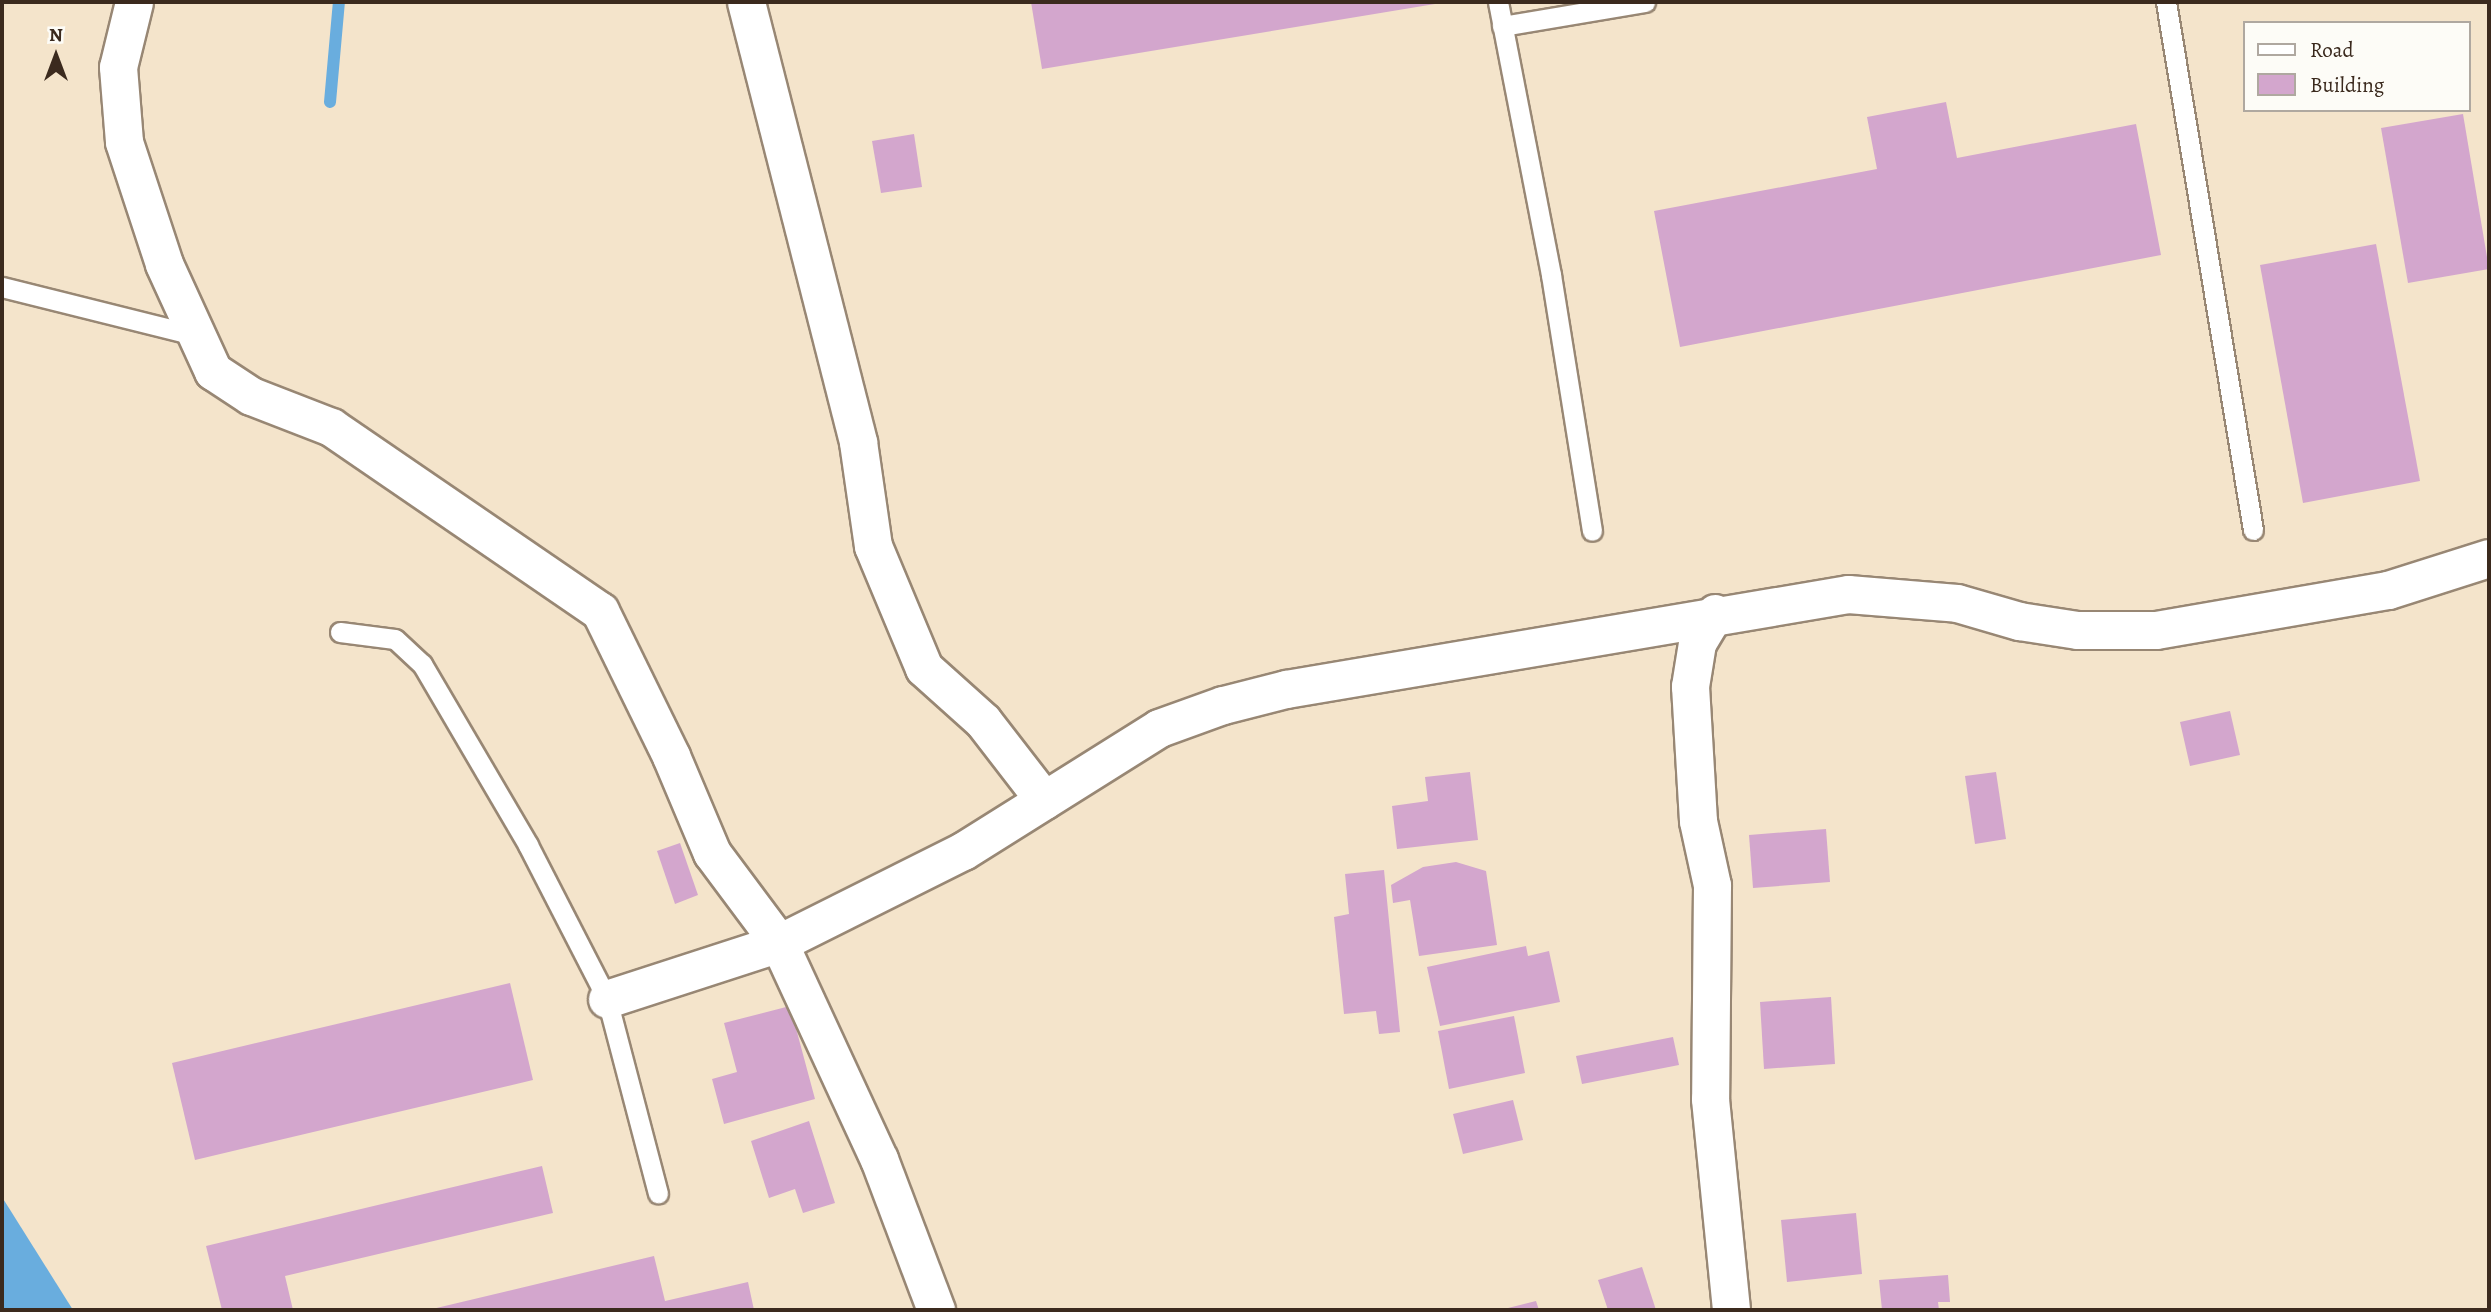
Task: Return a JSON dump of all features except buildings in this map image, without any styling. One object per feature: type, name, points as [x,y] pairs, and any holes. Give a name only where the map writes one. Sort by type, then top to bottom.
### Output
[{"type":"street","points":[[134,2],[118,67],[124,142],[143,210],[194,335],[213,371],[251,396],[331,427],[600,611],[666,744],[712,853],[779,943],[879,1159],[932,1307]]},
{"type":"street","points":[[746,2],[858,442],[873,546],[924,668],[983,720],[1044,800]]},
{"type":"street","points":[[607,999],[779,943],[963,851],[1159,728],[1223,705],[1286,689],[1715,613],[1848,594],[1957,603],[2019,621],[2077,630],[2156,630],[2388,590],[2489,558]]},
{"type":"street","points":[[1715,613],[1698,643],[1690,686],[1698,821],[1712,885],[1710,1099],[1731,1310]]},
{"type":"lane","points":[[1498,2],[1551,275],[1592,531]]},
{"type":"lane","points":[[1503,26],[1645,2]]},
{"type":"lane","points":[[2166,2],[2253,530]]},
{"type":"lane","points":[[2,286],[194,335]]},
{"type":"lane","points":[[340,632],[395,639],[422,664],[528,845],[607,999],[658,1194]]},
{"type":"water","points":[[2,1197],[73,1310],[2,1310]]},
{"type":"waterway","points":[[330,102],[339,2]]}]
